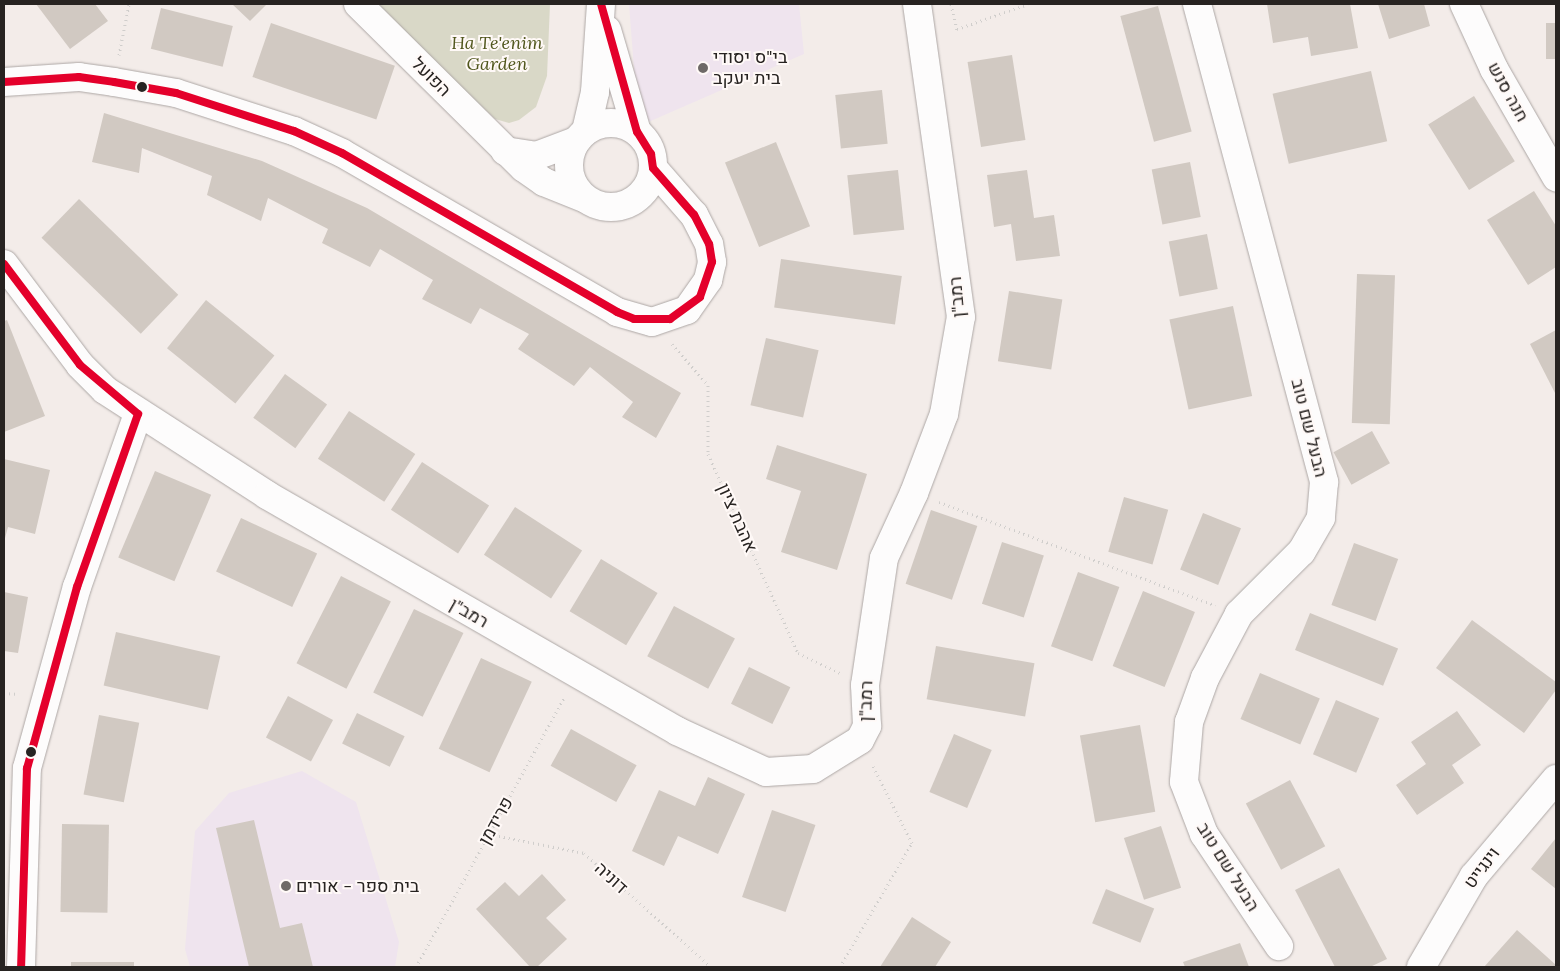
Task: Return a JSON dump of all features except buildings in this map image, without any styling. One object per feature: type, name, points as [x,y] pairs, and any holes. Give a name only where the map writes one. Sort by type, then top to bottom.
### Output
[{"type":"street","name":"הפועל","points":[[358,4],[505,151],[544,182],[586,199]]},
{"type":"street","name":"רמב\"ן","points":[[4,264],[80,365],[138,414],[267,496],[576,676],[677,731],[766,772],[813,769],[860,740],[867,726],[866,686],[884,558],[914,493],[944,414],[961,317],[917,4]]},
{"type":"street","name":"הבעל שם טוב","points":[[1197,4],[1324,482],[1321,518],[1301,552],[1239,614],[1205,678],[1189,722],[1184,782],[1204,834],[1279,946]]},
{"type":"street","name":"חנה סנש","points":[[1464,4],[1494,69],[1556,177]]},
{"type":"street","points":[[602,7],[637,132],[652,154],[653,168],[650,181],[634,200]]},
{"type":"street","points":[[602,7],[594,92],[581,136],[568,166],[577,190],[586,199],[610,207],[634,200],[656,203],[679,213],[709,244]]},
{"type":"street","points":[[4,82],[79,77],[114,82],[176,93],[294,131],[342,153],[616,312],[652,322],[687,310],[700,297],[710,271],[709,244],[694,215],[653,168]]},
{"type":"street","points":[[505,151],[536,156],[611,123],[637,132]]},
{"type":"street","points":[[22,967],[27,768],[77,587],[138,414]]},
{"type":"street","name":"וינגייט","points":[[1421,967],[1474,876],[1556,779]]},
{"type":"path","points":[[114,82],[129,4]]},
{"type":"path","points":[[951,4],[957,29],[1028,4]]},
{"type":"path","name":"אהבת ציון","points":[[652,322],[708,385],[708,454],[798,653],[866,686]]},
{"type":"path","points":[[914,493],[1239,614]]},
{"type":"path","name":"פרידמן","points":[[416,967],[576,676]]},
{"type":"path","points":[[840,967],[912,844],[860,740]]},
{"type":"path","name":"דוניה","points":[[489,834],[584,853],[711,967]]},
{"type":"shaded area","name":"בי\"ס יסודי בית יעקב","points":[[629,4],[799,4],[804,54],[646,123],[635,82]]},
{"type":"shaded area","name":"בית ספר - אורים","points":[[302,771],[356,802],[399,942],[395,967],[190,967],[185,949],[195,831],[229,793]]},
{"type":"green space","name":"Ha Te'enim Garden","points":[[373,4],[550,4],[547,76],[536,107],[519,120],[509,123],[495,119]]},
{"type":"transit line","points":[[4,82],[79,77],[114,82],[176,93],[294,131],[342,153],[617,312],[634,319],[670,319],[700,297],[712,262],[709,244],[694,215],[653,168],[651,154],[637,132],[601,4]]},
{"type":"transit line","points":[[4,264],[80,365],[138,414],[77,587],[27,768],[21,967]]},
{"type":"place","name":"בי\"ס יסודי בית יעקב","points":[[703,68]]},
{"type":"place","name":"בית ספר - אורים","points":[[286,886]]}]
